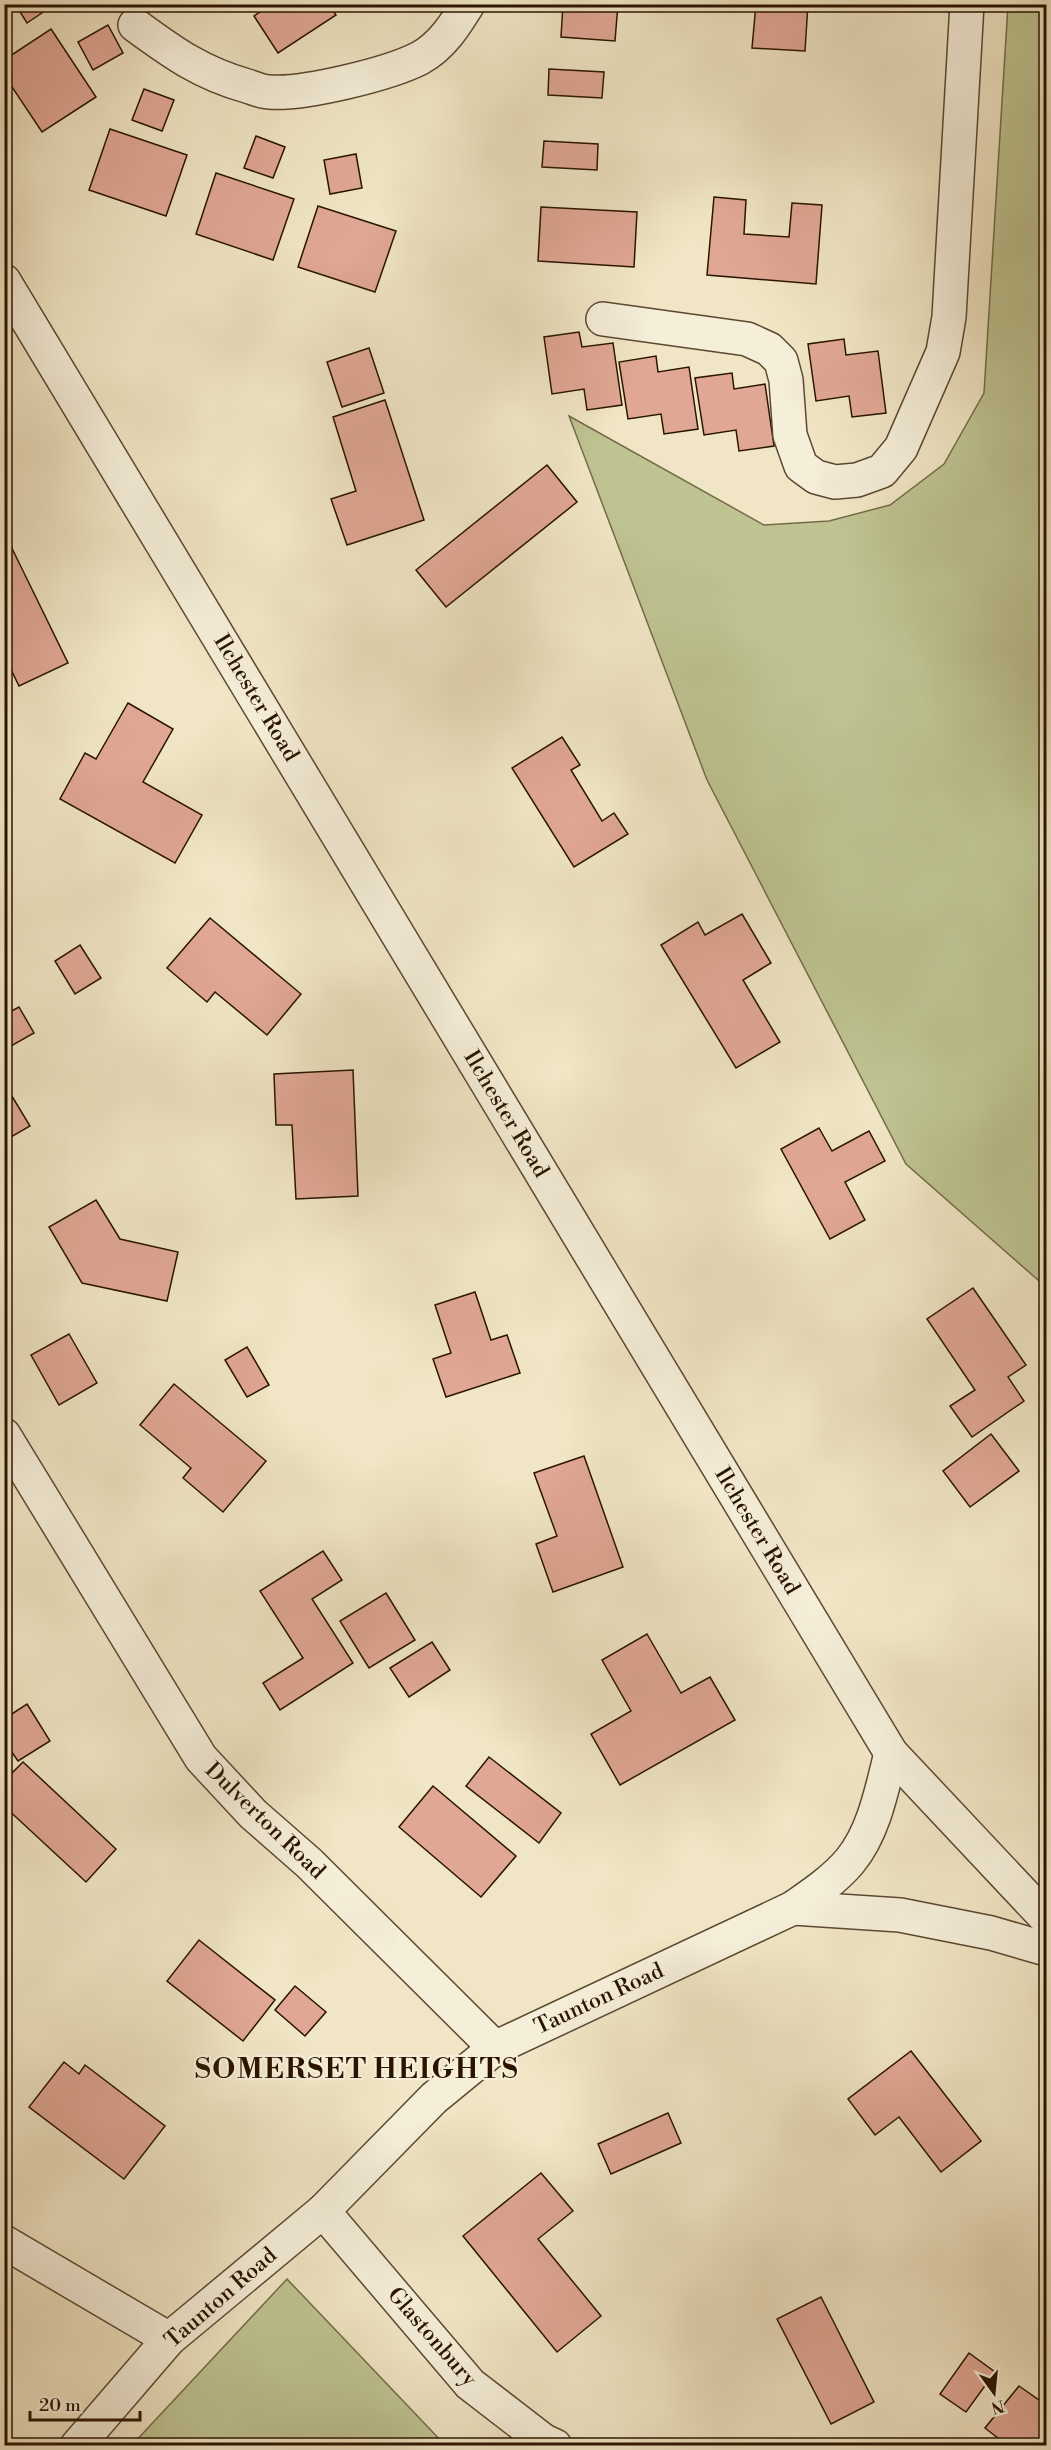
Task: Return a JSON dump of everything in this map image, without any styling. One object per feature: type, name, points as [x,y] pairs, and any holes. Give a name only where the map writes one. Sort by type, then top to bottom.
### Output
[{"type":"street","points":[[135,26],[180,58],[220,78],[268,92],[322,87],[391,69],[420,58],[447,37],[468,4]]},
{"type":"street","points":[[603,319],[747,339],[769,349],[781,361],[786,380],[790,435],[801,466],[816,477],[835,482],[857,480],[882,471],[901,448],[943,352],[949,317],[967,4]]},
{"type":"street","name":"Ilchester Road","points":[[4,281],[891,1753],[1047,1918]]},
{"type":"street","name":"Dulverton Road","points":[[4,1435],[201,1758],[253,1814],[309,1863],[495,2048]]},
{"type":"street","name":"Taunton Road","points":[[77,2445],[169,2339],[323,2211],[434,2098],[495,2048],[793,1908],[824,1886],[850,1860],[868,1831],[891,1753]]},
{"type":"street","points":[[793,1908],[900,1915],[991,1933],[1047,1949]]},
{"type":"street","name":"Glastonbury","points":[[323,2211],[470,2384],[544,2441],[555,2445]]},
{"type":"street","points":[[4,2242],[169,2339]]},
{"type":"green space","points":[[1008,5],[1046,5],[1046,1287],[906,1164],[707,780],[569,416],[764,525],[829,521],[890,505],[944,464],[984,393]]},
{"type":"green space","points":[[287,2279],[445,2445],[132,2445]]},
{"type":"building","points":[[15,4],[55,4],[27,23]]},
{"type":"building","points":[[272,4],[329,4],[336,15],[278,53],[254,16]]},
{"type":"building","points":[[563,4],[618,4],[615,41],[561,37]]},
{"type":"building","points":[[756,4],[808,4],[805,51],[752,48]]},
{"type":"building","points":[[108,25],[123,53],[93,70],[78,42]]},
{"type":"building","points":[[51,29],[96,97],[42,132],[4,75],[4,60]]},
{"type":"building","points":[[549,69],[604,72],[602,98],[548,95]]},
{"type":"building","points":[[144,89],[174,100],[162,131],[132,120]]},
{"type":"building","points":[[110,129],[187,155],[166,216],[89,190]]},
{"type":"building","points":[[256,136],[285,147],[273,178],[244,168]]},
{"type":"building","points":[[544,141],[598,144],[597,170],[542,167]]},
{"type":"building","points":[[356,154],[362,188],[330,194],[324,160]]},
{"type":"building","points":[[216,173],[294,199],[273,260],[196,234]]},
{"type":"building","points":[[714,197],[746,200],[744,234],[789,237],[792,203],[822,205],[816,284],[707,275]]},
{"type":"building","points":[[318,206],[396,231],[375,292],[298,267]]},
{"type":"building","points":[[541,207],[637,212],[634,267],[538,261]]},
{"type":"building","points":[[579,332],[582,347],[613,343],[622,405],[587,410],[584,389],[552,394],[544,337]]},
{"type":"building","points":[[844,339],[846,355],[878,351],[886,413],[852,417],[849,396],[816,401],[808,344]]},
{"type":"building","points":[[369,348],[384,393],[342,407],[327,362]]},
{"type":"building","points":[[656,356],[658,372],[689,367],[698,429],[664,434],[661,414],[628,419],[619,362]]},
{"type":"building","points":[[732,373],[734,389],[765,384],[774,446],[739,451],[736,430],[704,435],[695,378]]},
{"type":"building","points":[[385,400],[424,520],[347,545],[331,499],[356,491],[333,417]]},
{"type":"building","points":[[547,465],[577,502],[446,607],[416,570]]},
{"type":"building","points":[[4,532],[68,663],[19,686],[4,655]]},
{"type":"building","points":[[128,703],[173,729],[143,782],[202,815],[175,863],[60,799],[85,753],[96,759]]},
{"type":"building","points":[[562,737],[580,765],[571,770],[602,821],[614,813],[628,834],[574,867],[512,768]]},
{"type":"building","points":[[742,914],[771,963],[743,980],[780,1042],[736,1068],[661,945],[698,922],[705,935]]},
{"type":"building","points":[[210,918],[301,994],[267,1035],[215,992],[207,1002],[167,968]]},
{"type":"building","points":[[80,945],[101,978],[75,994],[55,961]]},
{"type":"building","points":[[19,1007],[34,1033],[4,1050],[4,1015]]},
{"type":"building","points":[[353,1070],[358,1196],[296,1199],[292,1125],[276,1125],[274,1074]]},
{"type":"building","points":[[4,1083],[30,1126],[4,1141]]},
{"type":"building","points":[[819,1128],[832,1151],[869,1131],[885,1161],[845,1182],[865,1220],[830,1239],[781,1149]]},
{"type":"building","points":[[96,1200],[120,1239],[178,1252],[167,1301],[82,1283],[49,1227]]},
{"type":"building","points":[[973,1288],[1026,1365],[1008,1377],[1024,1401],[972,1437],[950,1406],[975,1390],[927,1319]]},
{"type":"building","points":[[475,1292],[491,1340],[507,1335],[520,1373],[446,1397],[433,1359],[451,1353],[435,1305]]},
{"type":"building","points":[[69,1334],[97,1383],[59,1405],[31,1355]]},
{"type":"building","points":[[247,1347],[269,1385],[247,1397],[225,1360]]},
{"type":"building","points":[[174,1384],[266,1461],[223,1512],[183,1478],[191,1468],[140,1425]]},
{"type":"building","points":[[991,1434],[1019,1471],[970,1507],[943,1471]]},
{"type":"building","points":[[584,1456],[623,1567],[553,1592],[536,1544],[557,1536],[534,1473]]},
{"type":"building","points":[[323,1551],[342,1580],[312,1599],[353,1663],[280,1710],[263,1683],[303,1658],[260,1591]]},
{"type":"building","points":[[386,1593],[415,1640],[369,1668],[340,1621]]},
{"type":"building","points":[[647,1634],[681,1693],[710,1677],[735,1720],[620,1785],[591,1734],[631,1711],[602,1660]]},
{"type":"building","points":[[432,1642],[450,1670],[409,1697],[390,1668]]},
{"type":"building","points":[[27,1704],[50,1741],[18,1761],[4,1741],[4,1719]]},
{"type":"building","points":[[489,1757],[561,1813],[539,1843],[466,1786]]},
{"type":"building","points":[[23,1762],[116,1849],[86,1882],[4,1806],[4,1781]]},
{"type":"building","points":[[433,1786],[516,1856],[481,1897],[399,1827]]},
{"type":"building","points":[[199,1940],[275,2000],[243,2041],[167,1981]]},
{"type":"building","points":[[295,1986],[326,2012],[305,2036],[275,2010]]},
{"type":"building","points":[[911,2051],[981,2141],[941,2172],[899,2117],[875,2135],[848,2099]]},
{"type":"building","points":[[64,2062],[79,2074],[85,2065],[165,2126],[124,2179],[29,2107]]},
{"type":"building","points":[[668,2113],[681,2143],[611,2174],[598,2144]]},
{"type":"building","points":[[541,2173],[573,2211],[538,2239],[601,2316],[557,2352],[463,2236]]},
{"type":"building","points":[[821,2297],[874,2402],[831,2424],[777,2319]]},
{"type":"building","points":[[969,2353],[995,2372],[966,2412],[940,2394]]},
{"type":"building","points":[[1019,2386],[1046,2405],[1046,2446],[1008,2446],[985,2428]]},
{"type":"district","name":"SOMERSET HEIGHTS","points":[[357,2069]]}]
